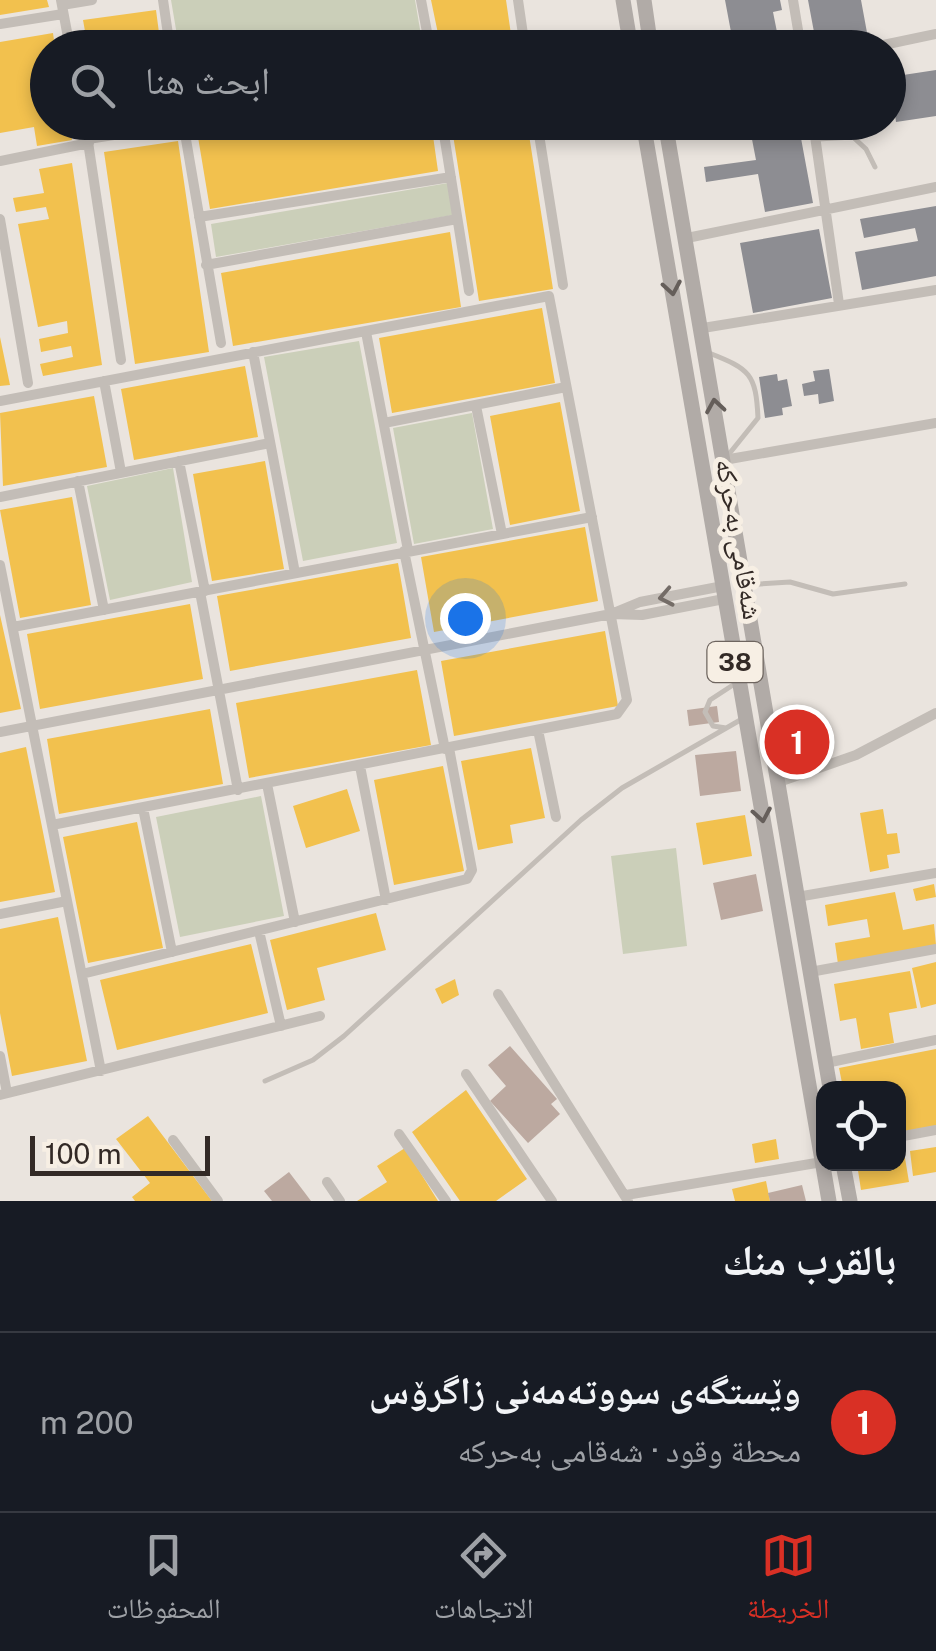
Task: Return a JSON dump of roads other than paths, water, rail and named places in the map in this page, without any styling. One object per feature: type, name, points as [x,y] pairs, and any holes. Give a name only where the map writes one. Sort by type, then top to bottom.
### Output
[{"type":"main road","points":[[622,0],[628,30]]},
{"type":"main road","points":[[644,0],[648,30]]},
{"type":"main road","name":"شەقامی بەحرکە","points":[[647,140],[816,1126]]},
{"type":"main road","name":"شەقامی بەحرکە","points":[[668,140],[829,1081]]},
{"type":"main road","points":[[654,187],[676,183]]},
{"type":"main road","points":[[661,228],[686,231]]},
{"type":"main road","points":[[805,1061],[825,1060]]},
{"type":"main road","name":"شەقامی بەحرکە","points":[[824,1171],[829,1201]]},
{"type":"main road","points":[[845,1171],[850,1201]]},
{"type":"street","points":[[0,24],[92,0]]},
{"type":"street","points":[[162,0],[167,30]]},
{"type":"street","points":[[421,0],[427,30]]},
{"type":"street","points":[[518,0],[523,30]]},
{"type":"street","points":[[793,0],[799,30]]},
{"type":"street","points":[[906,40],[936,34]]},
{"type":"street","points":[[0,161],[99,140]]},
{"type":"street","points":[[186,140],[221,344]]},
{"type":"street","points":[[445,140],[469,291]]},
{"type":"street","points":[[541,140],[563,284]]},
{"type":"street","points":[[815,140],[839,304]]},
{"type":"street","points":[[88,142],[121,360]]},
{"type":"street","points":[[199,217],[450,177]]},
{"type":"street","points":[[686,231],[936,188]]},
{"type":"street","points":[[0,219],[28,382]]},
{"type":"street","points":[[206,266],[456,219]]},
{"type":"street","points":[[702,328],[936,290]]},
{"type":"street","points":[[0,401],[549,296],[627,700],[624,710],[538,730],[52,825]]},
{"type":"street","points":[[82,974],[464,880],[472,874],[424,651],[366,332]]},
{"type":"street","points":[[253,352],[295,574]]},
{"type":"street","points":[[104,381],[121,472]]},
{"type":"street","points":[[384,423],[566,387]]},
{"type":"street","points":[[476,406],[502,534]]},
{"type":"street","points":[[724,460],[936,423]]},
{"type":"street","points":[[0,497],[270,443]]},
{"type":"street","points":[[179,461],[238,790]]},
{"type":"street","points":[[78,481],[104,610]]},
{"type":"street","points":[[13,627],[592,517]]},
{"type":"street","points":[[0,565],[101,1071]]},
{"type":"street","points":[[0,732],[611,614],[640,602],[724,593]]},
{"type":"street","points":[[776,783],[856,756],[936,713]]},
{"type":"street","points":[[538,730],[556,817]]},
{"type":"street","points":[[360,766],[386,900]]},
{"type":"street","points":[[267,784],[295,922]]},
{"type":"street","points":[[143,808],[172,952]]},
{"type":"street","points":[[797,898],[936,873]]},
{"type":"street","points":[[0,914],[67,901]]},
{"type":"street","points":[[259,930],[280,1026]]},
{"type":"street","points":[[810,972],[936,949]]},
{"type":"street","points":[[498,994],[627,1198],[816,1163]]},
{"type":"street","points":[[0,1056],[4,1094],[320,1016]]},
{"type":"street","points":[[825,1060],[936,1040]]},
{"type":"street","points":[[466,1074],[552,1201]]},
{"type":"street","points":[[906,1136],[936,1130]]},
{"type":"street","points":[[399,1134],[446,1201]]},
{"type":"street","points":[[172,1140],[218,1201]]},
{"type":"street","points":[[327,1182],[340,1201]]},
{"type":"lane","points":[[857,140],[866,148],[874,168]]},
{"type":"lane","points":[[706,352],[742,366],[753,378],[757,395],[758,418],[724,460]]},
{"type":"lane","points":[[744,586],[790,582],[833,594],[904,584]]},
{"type":"lane","points":[[727,728],[713,726],[705,712],[710,700],[738,681]]},
{"type":"lane","points":[[265,1080],[313,1060],[344,1036],[622,788],[745,718]]},
{"type":"place","name":"وێستگەی سووتەمەنی زاگرۆس","points":[[797,742]]}]
